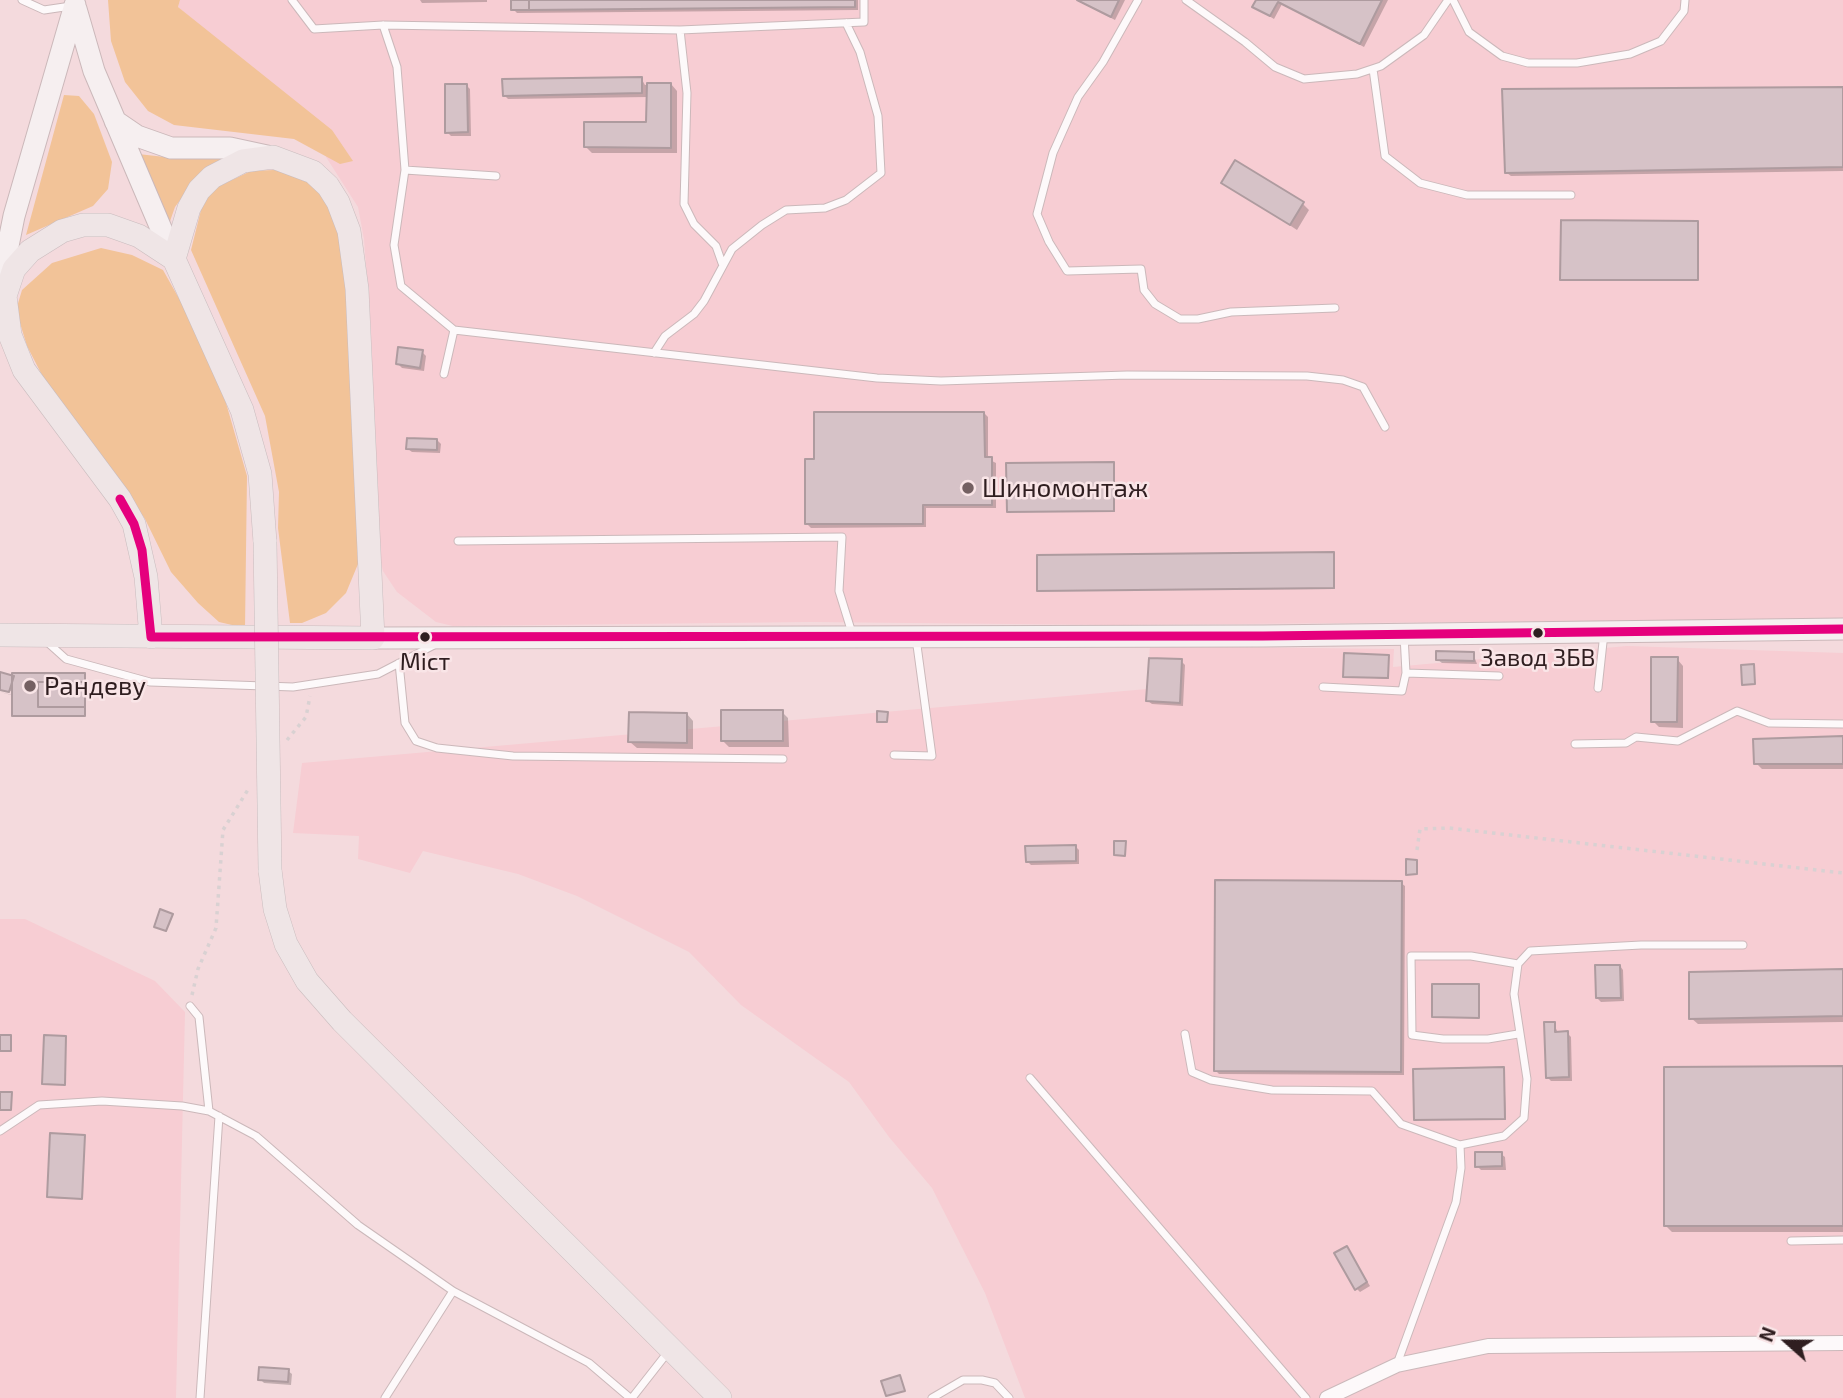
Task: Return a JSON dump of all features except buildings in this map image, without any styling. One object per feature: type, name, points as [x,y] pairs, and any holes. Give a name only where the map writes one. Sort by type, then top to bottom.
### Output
[{"type":"main road","points":[[75,3],[83,39],[114,121],[242,410],[260,474],[265,542],[270,870],[275,909],[286,944],[307,981],[342,1021],[720,1398]]},
{"type":"main road","points":[[75,3],[14,216],[5,261],[5,296],[10,335],[24,370],[120,499],[134,524],[146,577],[151,637]]},
{"type":"main road","points":[[114,121],[137,136],[171,148],[230,148],[273,157],[313,172],[328,186],[349,231],[357,289],[373,638]]},
{"type":"main road","points":[[174,259],[189,208],[199,190],[226,168],[243,161],[273,157]]},
{"type":"main road","points":[[5,296],[15,269],[30,251],[62,231],[83,225],[108,225],[139,236],[174,259]]},
{"type":"main road","points":[[0,635],[437,639],[1404,635],[1843,628]]},
{"type":"street","points":[[1327,1398],[1397,1365],[1488,1346],[1843,1343]]},
{"type":"lane","points":[[22,0],[44,10],[75,3]]},
{"type":"lane","points":[[292,0],[314,29],[383,25],[680,30],[864,22],[864,0]]},
{"type":"lane","points":[[1138,0],[1103,62],[1077,97],[1053,153],[1037,214],[1049,242],[1067,271],[1141,269],[1144,290],[1149,297],[1180,318],[1198,319],[1231,312],[1335,308]]},
{"type":"lane","points":[[1186,0],[1275,67],[1304,79],[1357,74],[1373,69],[1424,35],[1451,0],[1469,32],[1511,61],[1528,63],[1577,63],[1630,54],[1661,41],[1684,11],[1685,0]]},
{"type":"lane","points":[[653,352],[664,336],[694,314],[704,301],[722,263],[732,249],[786,210],[825,208],[846,200],[881,173],[878,116],[860,52],[846,23]]},
{"type":"lane","points":[[383,25],[397,67],[405,170],[394,245],[401,286],[454,330],[877,378],[941,381],[1127,375],[1307,376],[1343,380],[1363,387],[1385,427]]},
{"type":"lane","points":[[680,30],[687,93],[684,204],[694,224],[716,246],[722,263]]},
{"type":"lane","points":[[1373,69],[1385,156],[1420,183],[1467,194],[1571,195]]},
{"type":"lane","points":[[405,170],[496,176]]},
{"type":"lane","points":[[444,374],[454,330]]},
{"type":"lane","points":[[458,541],[842,537],[839,591],[853,637]]},
{"type":"lane","points":[[1598,688],[1605,633]]},
{"type":"lane","points":[[41,635],[66,659],[150,682],[293,687],[377,674],[437,639]]},
{"type":"lane","points":[[1323,687],[1402,691],[1406,673],[1404,635]]},
{"type":"lane","points":[[894,755],[932,756],[916,637]]},
{"type":"lane","points":[[399,663],[405,723],[415,741],[437,748],[513,756],[783,759]]},
{"type":"lane","points":[[1406,673],[1499,676]]},
{"type":"lane","points":[[1575,744],[1626,743],[1636,737],[1678,741],[1737,711],[1769,723],[1843,724]]},
{"type":"lane","points":[[1185,1034],[1192,1072],[1211,1080],[1272,1090],[1372,1091],[1401,1124],[1460,1145],[1504,1136],[1524,1118],[1527,1079],[1518,1034],[1514,993],[1518,964],[1530,951],[1641,945],[1743,945]]},
{"type":"lane","points":[[1518,964],[1471,956],[1411,956],[1412,1035],[1488,1039],[1518,1034]]},
{"type":"lane","points":[[190,1006],[199,1017],[209,1111]]},
{"type":"lane","points":[[1030,1078],[1306,1398]]},
{"type":"lane","points":[[0,1130],[39,1105],[102,1101],[182,1106],[209,1111],[256,1136],[358,1225],[453,1291],[589,1363],[631,1398],[670,1349]]},
{"type":"lane","points":[[200,1398],[219,1116]]},
{"type":"lane","points":[[1397,1365],[1456,1202],[1461,1168],[1460,1145]]},
{"type":"lane","points":[[1791,1241],[1843,1240]]},
{"type":"lane","points":[[384,1398],[453,1291]]},
{"type":"lane","points":[[932,1398],[963,1380],[982,1380],[996,1383],[1009,1398]]},
{"type":"path","points":[[283,746],[306,717],[313,683]]},
{"type":"path","points":[[190,1006],[198,969],[216,928],[223,830],[252,785]]},
{"type":"path","points":[[1417,850],[1420,829],[1449,828],[1843,873]]},
{"type":"shaded area","points":[[108,0],[180,0],[178,7],[332,130],[353,161],[340,164],[294,139],[174,125],[148,111],[125,82],[111,41]]},
{"type":"shaded area","points":[[180,0],[1843,0],[1843,619],[1111,625],[811,622],[453,626],[436,622],[397,592],[383,571],[376,543],[371,331],[364,239],[358,207],[326,157],[316,131],[178,7]]},
{"type":"shaded area","points":[[64,95],[79,96],[94,114],[112,162],[108,189],[93,206],[26,235]]},
{"type":"shaded area","points":[[138,154],[165,157],[231,155],[197,177],[175,207],[169,224]]},
{"type":"shaded area","points":[[251,171],[301,172],[328,194],[353,286],[358,564],[346,593],[326,613],[302,623],[290,623],[278,528],[279,492],[265,416],[191,250],[203,202],[217,187]]},
{"type":"shaded area","points":[[101,248],[132,255],[163,270],[195,327],[222,389],[247,476],[245,628],[219,622],[171,572],[145,519],[43,377],[27,346],[16,310],[22,290],[52,263]]},
{"type":"shaded area","points":[[1150,646],[1394,649],[1393,667],[1627,646],[1843,653],[1843,1398],[1025,1398],[985,1293],[932,1188],[889,1137],[849,1082],[741,1005],[689,952],[577,896],[518,874],[423,851],[410,873],[358,859],[359,836],[293,833],[302,763],[1147,689]]},
{"type":"shaded area","points":[[0,919],[25,919],[155,981],[185,1012],[176,1398],[0,1398]]},
{"type":"transit line","points":[[120,499],[134,524],[142,550],[151,637],[1263,636],[1843,629]]},
{"type":"place","name":"Шиномонтаж","points":[[968,488]]},
{"type":"place","name":"Завод ЗБВ","points":[[1538,633]]},
{"type":"place","name":"Міст","points":[[425,637]]},
{"type":"place","name":"Рандеву","points":[[30,686]]}]
